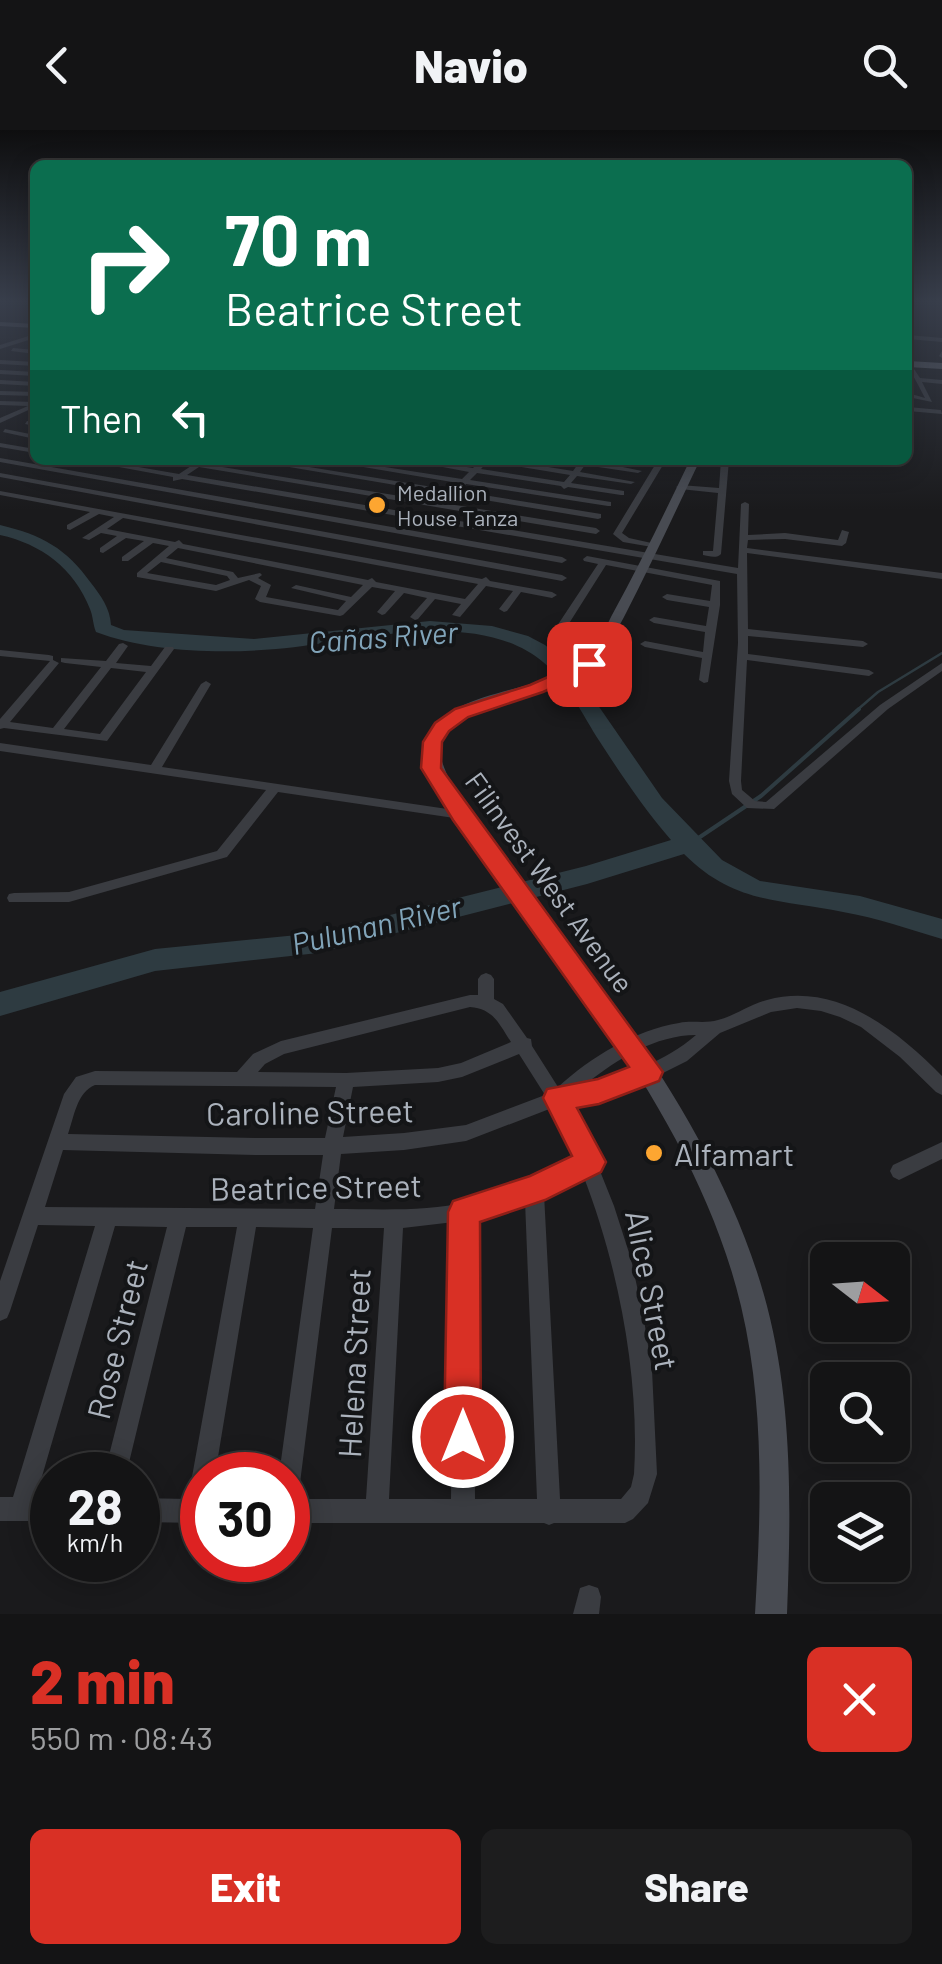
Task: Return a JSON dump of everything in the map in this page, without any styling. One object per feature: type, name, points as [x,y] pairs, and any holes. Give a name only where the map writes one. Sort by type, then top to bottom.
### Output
[{"type":"street","points":[[914,371],[930,401],[942,412]]},
{"type":"street","points":[[2,376],[30,374]]},
{"type":"street","points":[[2,376],[30,383]]},
{"type":"street","points":[[920,380],[942,382]]},
{"type":"street","points":[[0,393],[30,394]]},
{"type":"street","points":[[912,397],[942,400]]},
{"type":"street","points":[[0,402],[30,404]]},
{"type":"street","points":[[0,421],[30,407]]},
{"type":"street","points":[[912,408],[942,412]]},
{"type":"street","points":[[0,412],[18,413]]},
{"type":"street","points":[[5,431],[30,436]]},
{"type":"street","points":[[0,445],[30,451]]},
{"type":"street","points":[[0,473],[30,455]]},
{"type":"street","points":[[0,460],[30,465]]},
{"type":"street","points":[[31,465],[562,560]]},
{"type":"street","points":[[42,501],[104,465]]},
{"type":"street","points":[[124,465],[526,537],[650,550],[742,572]]},
{"type":"street","points":[[86,538],[196,465]]},
{"type":"street","points":[[216,465],[596,531]]},
{"type":"street","points":[[290,465],[224,516],[157,559],[140,576],[210,588],[253,578],[330,519],[389,465]]},
{"type":"street","points":[[302,465],[598,516]]},
{"type":"street","points":[[359,465],[608,504]]},
{"type":"street","points":[[443,465],[621,493]]},
{"type":"street","points":[[253,578],[266,584],[258,597],[278,604],[340,613],[482,465]]},
{"type":"street","points":[[521,465],[631,482]]},
{"type":"street","points":[[457,614],[483,582],[501,568],[581,465]]},
{"type":"street","points":[[606,465],[638,471]]},
{"type":"street","points":[[650,550],[617,534],[659,465]]},
{"type":"street","name":"Filinvest West Avenue","points":[[693,465],[599,651],[578,670],[461,713],[442,727],[432,742],[431,768],[461,815],[634,1048],[710,1191],[754,1304],[774,1430],[771,1614]]},
{"type":"street","points":[[706,553],[718,554],[725,465]]},
{"type":"street","points":[[0,473],[562,578]]},
{"type":"street","points":[[680,487],[722,491]]},
{"type":"street","points":[[0,493],[552,595]]},
{"type":"street","points":[[745,504],[743,632],[734,781],[747,802],[769,806],[884,707],[942,666]]},
{"type":"street","points":[[70,527],[96,512]]},
{"type":"street","points":[[100,530],[466,602]]},
{"type":"street","points":[[742,544],[785,536],[842,543],[845,532]]},
{"type":"street","points":[[103,550],[124,535]]},
{"type":"street","points":[[125,560],[152,540]]},
{"type":"street","points":[[742,544],[942,576]]},
{"type":"street","points":[[587,558],[717,583],[704,680]]},
{"type":"street","points":[[157,559],[230,574],[237,583]]},
{"type":"street","points":[[599,651],[562,626],[604,562]]},
{"type":"street","points":[[296,588],[354,600]]},
{"type":"street","points":[[504,608],[519,589]]},
{"type":"street","points":[[382,612],[401,590]]},
{"type":"street","points":[[415,617],[432,596]]},
{"type":"street","points":[[666,598],[715,605]]},
{"type":"street","points":[[654,620],[709,630]]},
{"type":"street","points":[[743,632],[863,644]]},
{"type":"street","points":[[645,644],[706,656]]},
{"type":"street","points":[[56,732],[123,646]]},
{"type":"street","points":[[0,725],[104,738],[169,649]]},
{"type":"street","points":[[0,667],[6,653],[154,670]]},
{"type":"street","points":[[742,656],[869,673]]},
{"type":"street","points":[[0,725],[56,661]]},
{"type":"street","points":[[156,768],[206,684]]},
{"type":"street","points":[[0,746],[461,815]]},
{"type":"street","points":[[14,898],[69,897],[222,854],[276,786]]},
{"type":"street","points":[[242,1078],[259,1059],[281,1048],[470,1001],[486,1002],[486,979]]},
{"type":"street","name":"Alice Street","points":[[486,1002],[497,1008],[525,1044],[591,1162],[618,1237],[635,1314],[646,1468],[638,1503],[613,1514],[550,1513]]},
{"type":"street","points":[[558,1098],[586,1070],[677,1030],[715,1028],[769,1006],[799,1002],[829,1006],[858,1016],[888,1036],[942,1088]]},
{"type":"street","points":[[558,1098],[599,1092],[694,1052],[715,1028]]},
{"type":"street","points":[[0,1311],[76,1088],[88,1080],[346,1080],[450,1074],[525,1044]]},
{"type":"street","points":[[294,1452],[333,1144],[346,1080]]},
{"type":"street","name":"Caroline Street","points":[[58,1142],[333,1144],[455,1136],[558,1098]]},
{"type":"street","points":[[899,1171],[942,1150]]},
{"type":"street","name":"Beatrice Street","points":[[32,1216],[394,1218],[464,1212],[534,1189],[591,1162]]},
{"type":"street","points":[[310,1511],[550,1513],[534,1189]]},
{"type":"street","points":[[462,1512],[464,1212]]},
{"type":"street","points":[[10,1509],[108,1216]]},
{"type":"street","points":[[208,1452],[248,1217]]},
{"type":"street","name":"Rose Street","points":[[121,1452],[180,1218]]},
{"type":"street","name":"Helena Street","points":[[377,1512],[394,1218]]},
{"type":"waterway","name":"Cañas River","points":[[0,530],[39,541],[58,553],[95,601],[102,628],[121,635],[254,645],[430,626],[492,631],[521,640],[553,660],[566,674],[654,804],[689,844]]},
{"type":"waterway","points":[[856,711],[878,692],[942,653]]},
{"type":"waterway","points":[[691,843],[761,796],[859,709]]},
{"type":"waterway","name":"Pulunan River","points":[[0,1004],[155,960],[318,943],[587,875],[689,844]]},
{"type":"waterway","name":"Cañas River","points":[[689,844],[741,884],[766,892],[860,905],[942,929]]},
{"type":"place","name":"Medallion House Tanza","points":[[377,505]]},
{"type":"place","name":"Alfamart","points":[[654,1153]]},
{"type":"route","points":[[463,1437],[464,1212],[534,1189],[591,1162],[558,1098],[599,1092],[649,1072],[461,815],[431,768],[432,742],[442,727],[461,713],[536,688],[589,664]]}]
